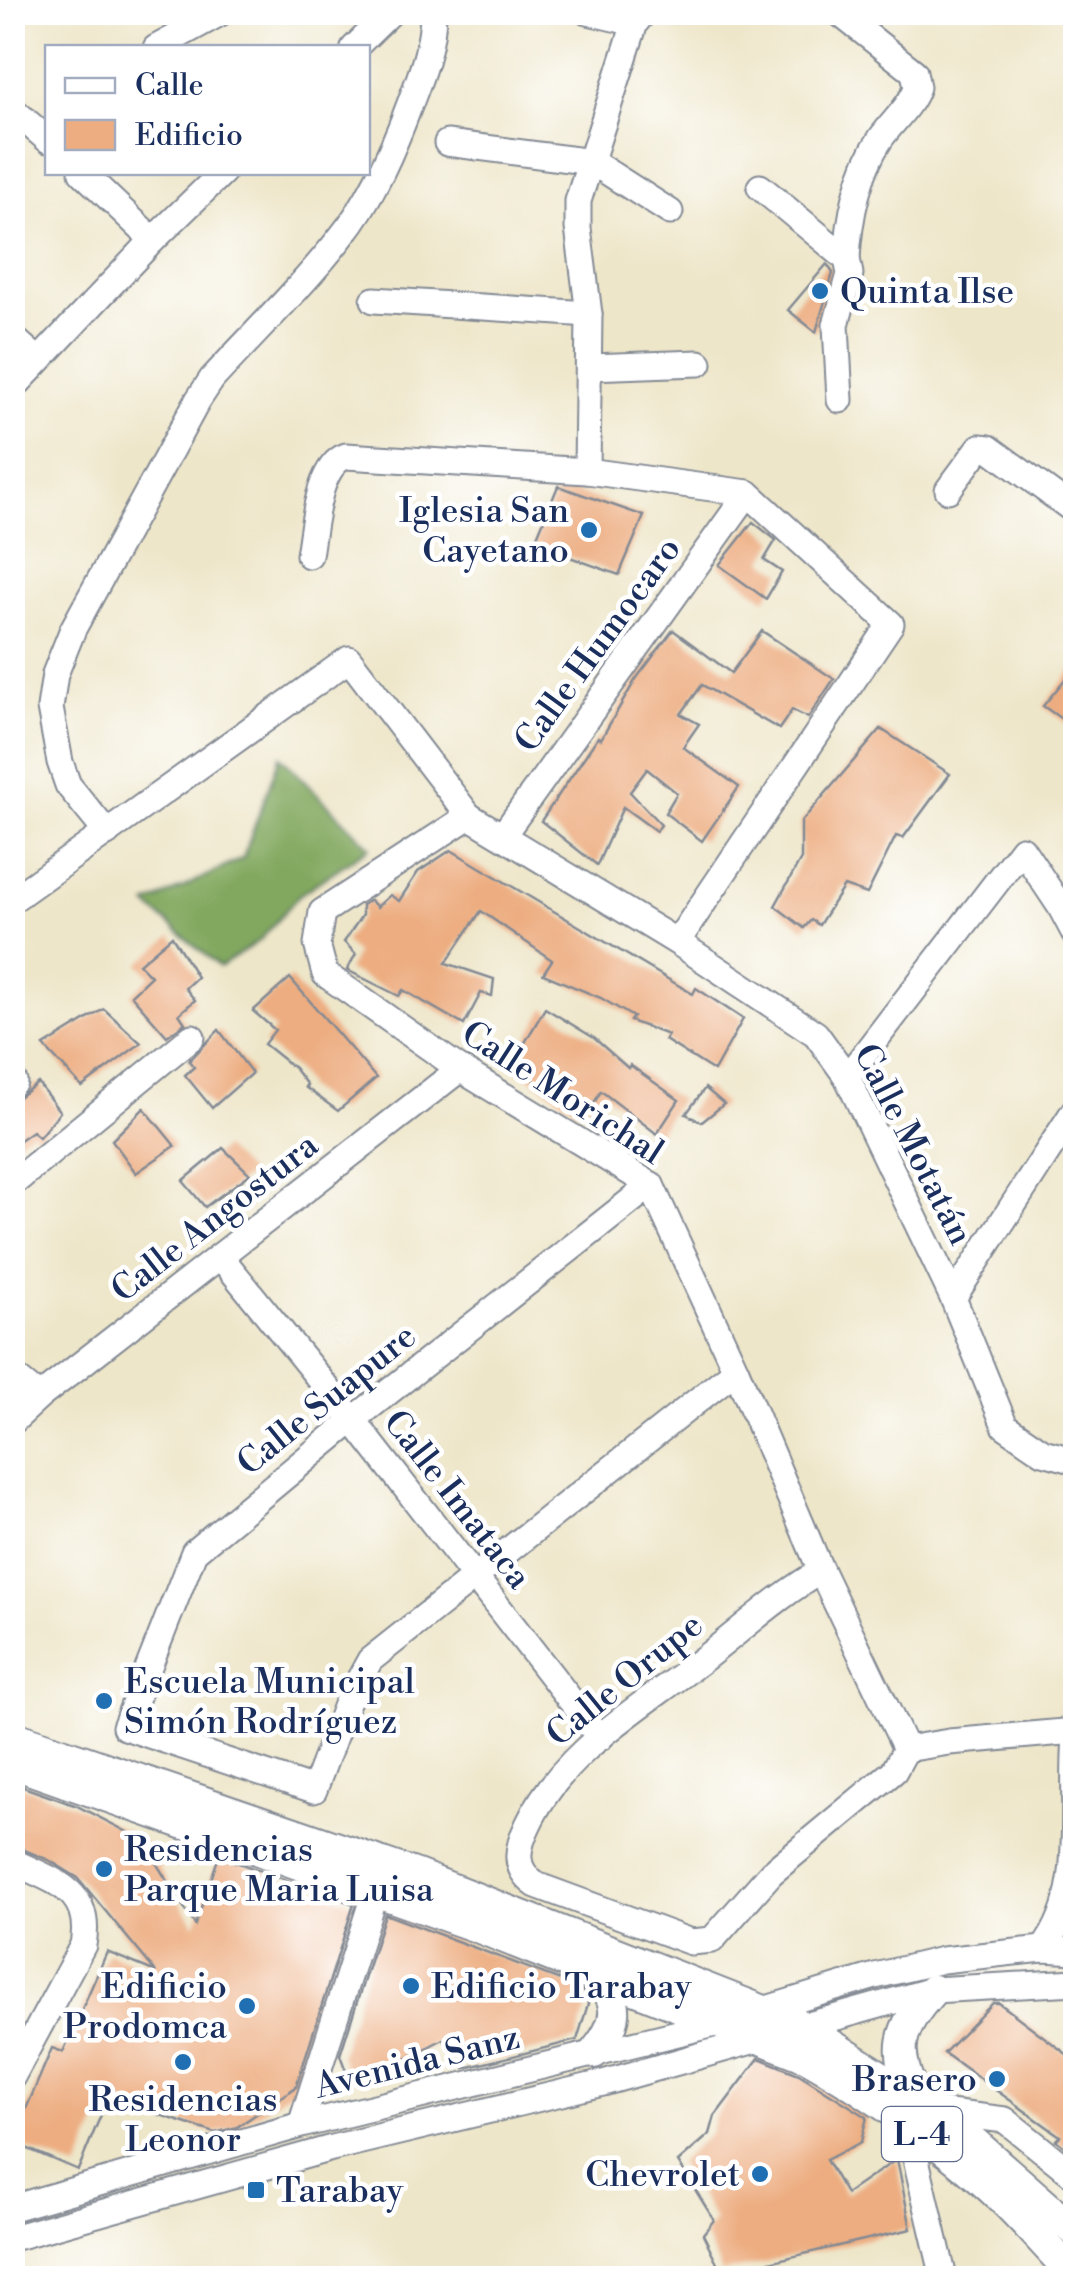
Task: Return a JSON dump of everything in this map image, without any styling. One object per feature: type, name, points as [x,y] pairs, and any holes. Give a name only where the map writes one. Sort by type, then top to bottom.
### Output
[{"type":"main road","name":"L-4","points":[[12,1736],[379,1877],[591,1973],[723,2022],[802,2026],[1016,2176],[1076,2232]]},
{"type":"main road","name":"L-4","points":[[12,1763],[379,1877],[514,1912],[686,1982],[762,2024],[840,2075],[924,2115],[1076,2277]]},
{"type":"main road","points":[[591,1973],[605,1985],[615,2007],[610,2028],[594,2053]]},
{"type":"main road","points":[[924,2115],[906,2076],[900,2045],[909,2021],[933,1990]]},
{"type":"street","points":[[162,45],[222,12]]},
{"type":"street","points":[[357,45],[391,12]]},
{"type":"street","points":[[107,833],[68,785],[60,762],[50,708],[60,658],[198,400],[212,379],[342,236],[369,193],[412,98],[431,42],[433,12]]},
{"type":"street","points":[[587,472],[589,314],[578,202],[639,18],[588,12]]},
{"type":"street","points":[[838,12],[914,72],[917,79],[914,95],[887,129],[866,166],[848,234],[850,274],[836,325],[840,400]]},
{"type":"street","points":[[12,109],[45,137]]},
{"type":"street","points":[[447,144],[592,162],[670,212]]},
{"type":"street","points":[[85,175],[153,240]]},
{"type":"street","points":[[12,389],[220,175]]},
{"type":"street","points":[[760,187],[848,259]]},
{"type":"street","points":[[374,300],[589,314]]},
{"type":"street","points":[[12,336],[38,360]]},
{"type":"street","points":[[590,367],[699,362]]},
{"type":"street","points":[[948,490],[980,447],[989,448],[1076,512]]},
{"type":"street","points":[[308,556],[324,478],[330,465],[346,456],[587,472],[748,493],[891,624],[677,942]]},
{"type":"street","name":"Calle Humocaro","points":[[503,835],[748,493]]},
{"type":"street","points":[[12,900],[349,659],[469,816]]},
{"type":"street","name":"Calle Motatán","points":[[469,816],[677,942],[816,1034],[847,1077],[953,1298],[1005,1426],[1043,1452],[1076,1461]]},
{"type":"street","name":"Calle Morichal","points":[[469,816],[322,912],[317,944],[325,974],[460,1069],[651,1185],[736,1370],[821,1572],[906,1749]]},
{"type":"street","points":[[847,1077],[1022,850],[1068,901],[1076,936]]},
{"type":"street","points":[[12,1184],[192,1037]]},
{"type":"street","name":"Calle Angostura","points":[[12,1422],[460,1069]]},
{"type":"street","points":[[953,1298],[1076,1108]]},
{"type":"street","name":"Calle Suapure","points":[[473,1578],[370,1660],[347,1702],[314,1790],[125,1727],[194,1552],[353,1420],[651,1185]]},
{"type":"street","name":"Calle Imataca","points":[[220,1256],[600,1738]]},
{"type":"street","points":[[473,1578],[736,1370]]},
{"type":"street","points":[[12,1375],[39,1397]]},
{"type":"street","name":"Calle Orupe","points":[[821,1572],[600,1738],[566,1769],[538,1804],[518,1851],[522,1873],[536,1885],[698,1943],[718,1936],[771,1873],[894,1771],[906,1749]]},
{"type":"street","points":[[906,1749],[948,1742],[1076,1734],[1074,1887],[1062,1922],[1042,1950]]},
{"type":"street","points":[[12,1860],[74,1893],[84,1909],[86,1927],[83,1944],[12,2076]]},
{"type":"street","points":[[301,2125],[379,1877]]},
{"type":"street","name":"Avenida Sanz","points":[[12,2238],[332,2148],[603,2083],[942,1960],[1076,1950]]},
{"type":"street","points":[[802,2026],[933,1990],[1076,1982]]},
{"type":"street","name":"Avenida Sanz","points":[[12,2208],[301,2125],[723,2022]]},
{"type":"street","points":[[944,2278],[914,2151],[924,2115],[1005,2120],[1076,2177]]},
{"type":"green space","points":[[280,756],[370,847],[299,895],[260,940],[220,967],[147,905],[243,858]]},
{"type":"building","name":"Quinta Ilse","points":[[827,264],[833,273],[816,332],[788,310]]},
{"type":"building","name":"Iglesia San Cayetano","points":[[558,486],[644,516],[619,575],[534,544]]},
{"type":"building","points":[[753,522],[776,540],[764,560],[782,572],[766,599],[719,565]]},
{"type":"building","points":[[673,630],[731,673],[762,631],[834,679],[808,718],[792,710],[779,729],[702,685],[681,714],[699,724],[683,747],[739,787],[702,841],[665,813],[677,793],[647,769],[630,792],[661,825],[656,831],[623,807],[597,865],[541,821]]},
{"type":"building","points":[[1076,666],[1076,729],[1043,706]]},
{"type":"building","points":[[881,729],[950,774],[903,838],[896,836],[867,894],[844,886],[819,925],[811,920],[804,928],[775,906],[801,859],[801,822]]},
{"type":"building","points":[[451,850],[693,994],[696,988],[743,1019],[714,1071],[665,1040],[668,1035],[630,1021],[633,1017],[601,998],[543,974],[552,960],[481,911],[446,963],[494,979],[492,996],[481,993],[464,1025],[403,990],[399,996],[347,970],[356,954],[344,942],[362,915],[362,905],[370,900],[377,907],[390,895],[399,901],[418,872]]},
{"type":"building","points":[[172,936],[197,977],[185,988],[195,1000],[179,1014],[185,1023],[167,1036],[131,995],[151,976],[139,964]]},
{"type":"building","points":[[290,978],[376,1078],[338,1111],[305,1087],[294,1068],[264,1044],[275,1030],[253,1011]]},
{"type":"building","points":[[545,1008],[594,1038],[628,1068],[630,1065],[679,1100],[657,1134],[601,1091],[581,1113],[512,1065]]},
{"type":"building","points":[[104,1009],[141,1043],[82,1087],[44,1046]]},
{"type":"building","points":[[219,1030],[252,1073],[212,1108],[185,1075],[194,1067],[189,1061]]},
{"type":"building","points":[[38,1083],[60,1112],[39,1137],[32,1131],[12,1145],[12,1102]]},
{"type":"building","points":[[705,1088],[724,1104],[702,1122],[686,1114]]},
{"type":"building","points":[[144,1108],[175,1146],[136,1173],[112,1140]]},
{"type":"building","points":[[223,1148],[250,1174],[205,1207],[183,1181]]},
{"type":"building","points":[[12,1783],[77,1806],[141,1839],[195,1925],[219,1856],[354,1904],[296,2087],[237,2127],[215,2133],[108,2098],[78,2170],[12,2142],[52,2048],[63,2052],[107,1952],[156,1972],[78,1878],[49,1860],[12,1845]]},
{"type":"building","points":[[385,1914],[579,1987],[587,1995],[588,2004],[577,2040],[465,2068],[443,2039],[374,2076],[346,2071],[340,2055]]},
{"type":"building","points":[[993,2003],[999,2003],[1076,2061],[1076,2156],[1056,2140],[1060,2136],[944,2053]]},
{"type":"building","name":"Chevrolet","points":[[759,2058],[799,2074],[867,2117],[861,2142],[826,2160],[846,2194],[897,2159],[911,2229],[722,2273],[703,2234],[714,2220],[678,2162],[710,2134],[715,2116]]},
{"type":"place","name":"Quinta Ilse","points":[[820,291]]},
{"type":"place","name":"Iglesia San Cayetano","points":[[589,530]]},
{"type":"place","name":"Escuela Municipal Simón Rodríguez","points":[[104,1701]]},
{"type":"place","name":"Residencias Parque Maria Luisa","points":[[104,1869]]},
{"type":"place","name":"Edificio Tarabay","points":[[411,1986]]},
{"type":"place","name":"Edificio Prodomca","points":[[247,2006]]},
{"type":"place","name":"Residencias Leonor","points":[[183,2062]]},
{"type":"place","name":"Brasero","points":[[997,2079]]},
{"type":"place","name":"Chevrolet","points":[[760,2174]]},
{"type":"place","name":"Tarabay","points":[[256,2190]]}]
